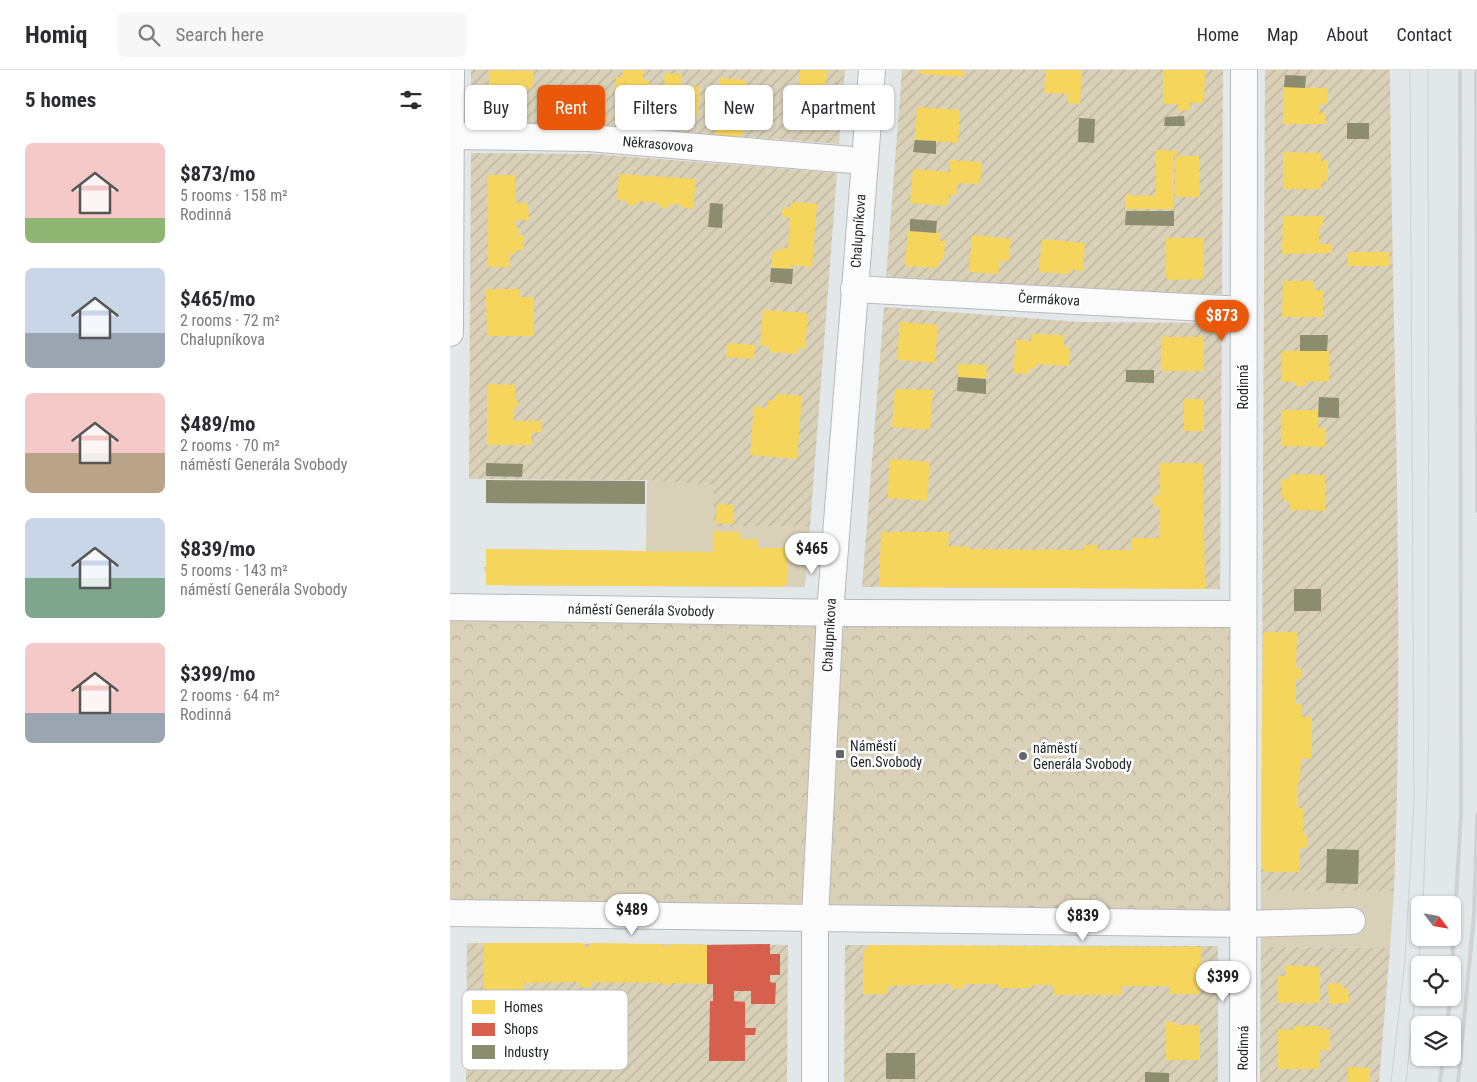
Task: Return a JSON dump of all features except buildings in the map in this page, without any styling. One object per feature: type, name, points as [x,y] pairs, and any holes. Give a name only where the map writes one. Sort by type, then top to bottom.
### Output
[{"type":"street","points":[[450,334],[451,70]]},
{"type":"street","name":"Chalupníkova","points":[[815,1082],[815,918],[830,613],[872,70]]},
{"type":"street","name":"Rodinná","points":[[1242,614],[1244,70]]},
{"type":"street","name":"Někrasovova","points":[[451,136],[589,138],[864,161]]},
{"type":"street","name":"Čermákova","points":[[854,288],[1243,310]]},
{"type":"street","name":"náměstí Generála Svobody","points":[[450,607],[830,613],[1242,614]]},
{"type":"street","points":[[1242,614],[1244,924]]},
{"type":"street","points":[[450,913],[1244,924],[1352,921]]},
{"type":"street","name":"Rodinná","points":[[1243,1082],[1244,924]]},
{"type":"green space","points":[[471,70],[845,70],[844,85],[783,85],[783,130],[840,130],[839,144],[657,130],[695,130],[695,85],[615,85],[615,127],[605,126],[605,85],[537,85],[537,125],[527,125],[527,85],[471,85]]},
{"type":"green space","points":[[902,70],[1223,70],[1222,294],[1082,293],[886,278]]},
{"type":"green space","points":[[1265,70],[1390,70],[1398,584],[1397,789],[1394,891],[1261,890]]},
{"type":"green space","points":[[471,153],[596,154],[837,173],[810,526],[714,527],[714,485],[647,480],[469,479]]},
{"type":"green space","points":[[884,307],[1080,322],[1222,323],[1220,589],[862,587]]},
{"type":"green space","points":[[647,480],[715,485],[715,527],[810,526],[805,587],[486,585],[486,573],[483,567],[486,567],[486,549],[646,551]]},
{"type":"green space","points":[[450,607],[1242,614],[1244,924],[450,913]]},
{"type":"green space","points":[[1261,890],[1394,891],[1390,948],[1261,947]]},
{"type":"green space","points":[[467,943],[788,945],[787,1082],[466,1082],[466,1070],[628,1070],[628,990],[467,990]]},
{"type":"green space","points":[[845,945],[1218,946],[1218,1082],[844,1082]]},
{"type":"green space","points":[[1261,947],[1390,948],[1379,1082],[1260,1082]]},
{"type":"tram line","points":[[1391,1082],[1405,960],[1414,801],[1410,70]]},
{"type":"tram line","points":[[1423,896],[1429,729],[1428,70]]},
{"type":"tram line","points":[[1406,1082],[1420,946]]},
{"type":"railway","points":[[1453,956],[1461,814],[1460,70]]},
{"type":"railway","points":[[1476,70],[1477,511]]},
{"type":"railway","points":[[1458,1082],[1474,915],[1477,815]]},
{"type":"railway","points":[[1448,1016],[1449,1006]]},
{"type":"railway","points":[[1440,1082],[1442,1066]]},
{"type":"place","name":"Náměstí Gen.Svobody","points":[[840,754]]},
{"type":"place","name":"náměstí Generála Svobody","points":[[1023,756]]}]
